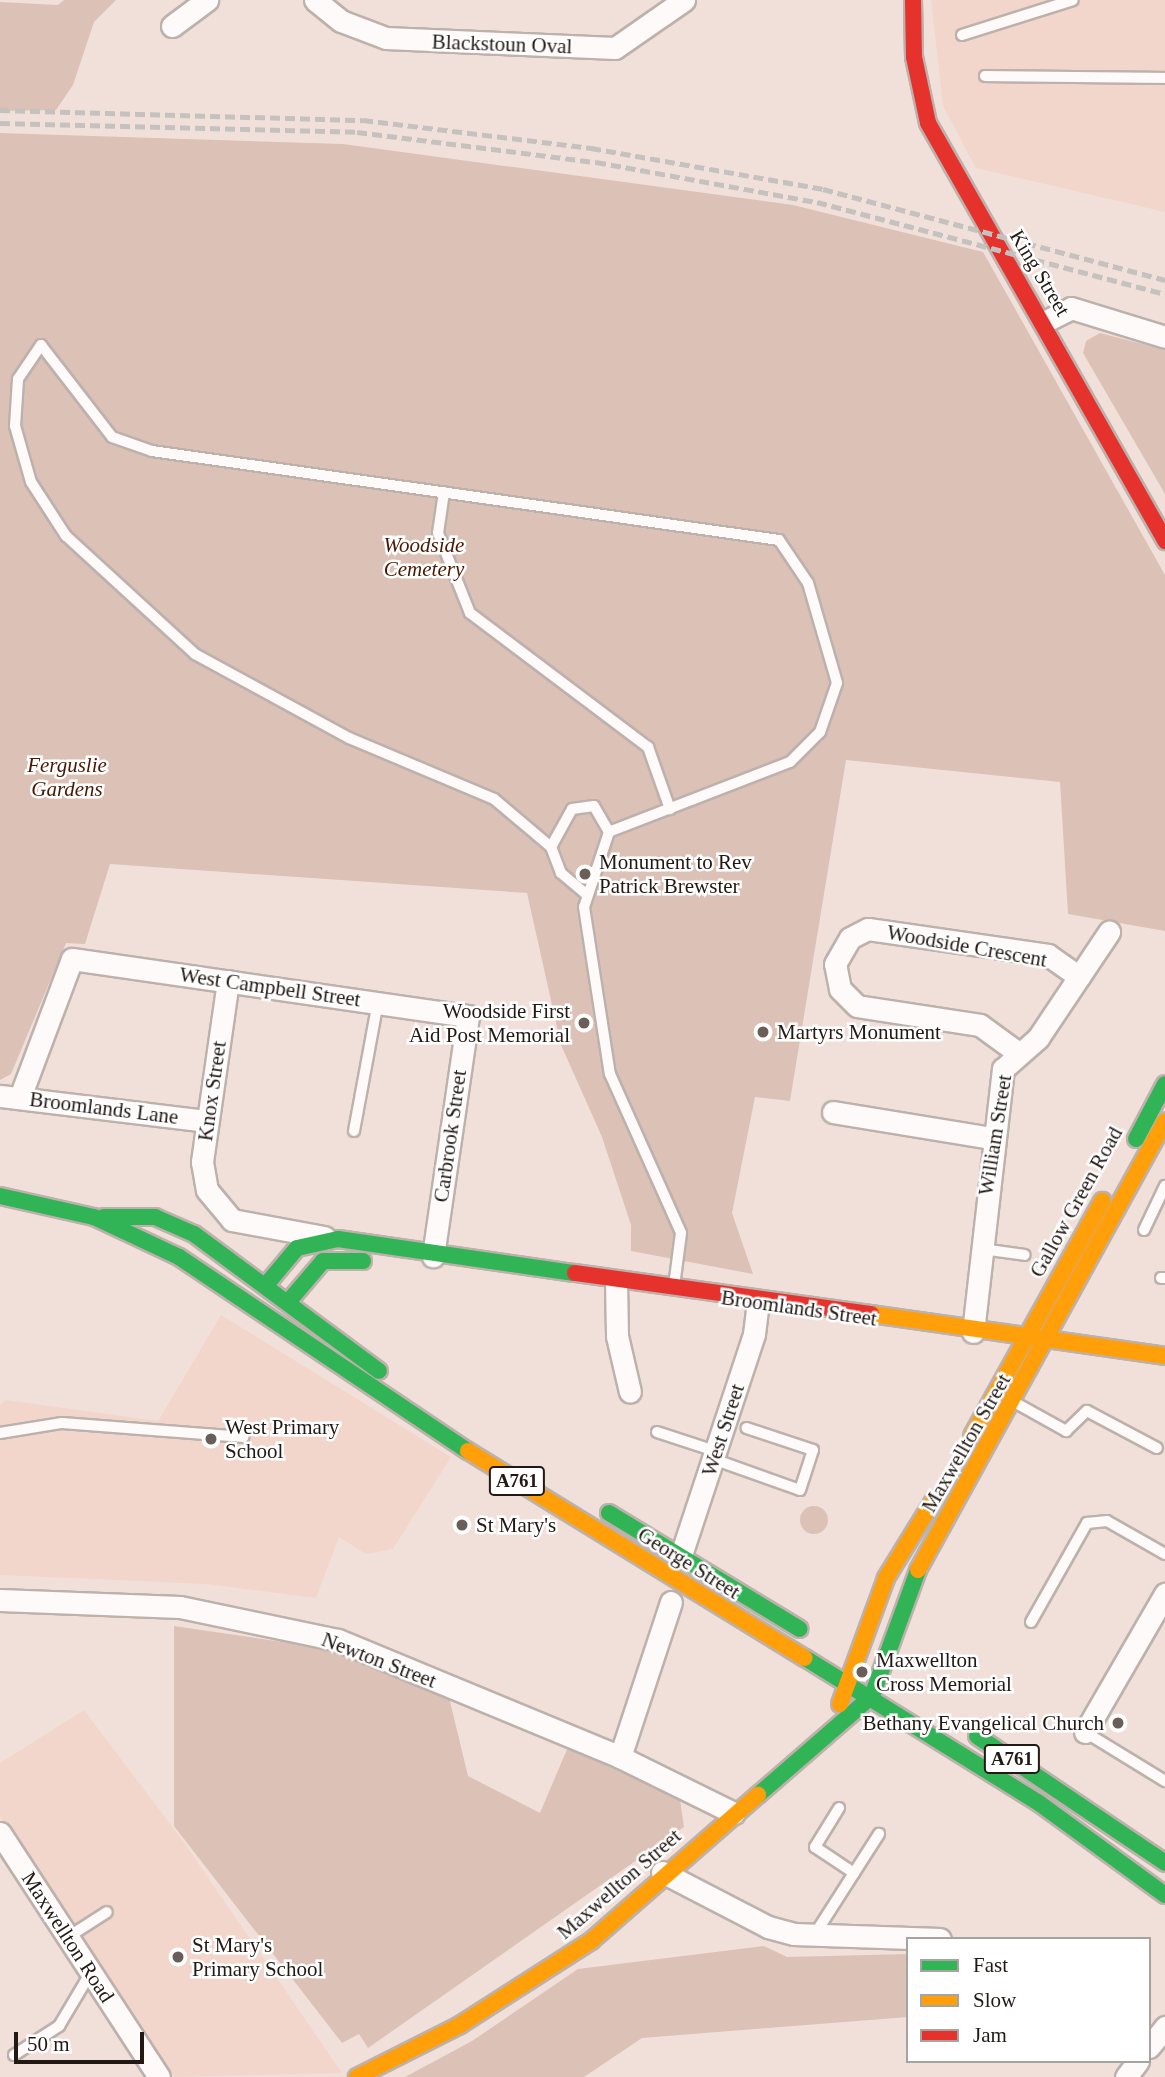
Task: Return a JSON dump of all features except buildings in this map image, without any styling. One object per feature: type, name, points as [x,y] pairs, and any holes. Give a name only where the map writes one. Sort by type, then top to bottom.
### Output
[{"type":"main road","name":"King Street","points":[[902,0],[910,18],[928,122],[1046,321],[1165,541]]},
{"type":"main road","name":"King Street","points":[[910,18],[913,0]]},
{"type":"main road","name":"Gallow Green Road","points":[[1023,1340],[1165,1084]]},
{"type":"main road","name":"Gallow Green Road","points":[[1048,1343],[1165,1121]]},
{"type":"main road","name":"A761","points":[[0,1196],[94,1217],[155,1217],[194,1234],[289,1301],[379,1371],[447,1413]]},
{"type":"main road","name":"George Street","points":[[94,1217],[192,1265],[373,1392],[872,1696],[1039,1803],[1165,1895]]},
{"type":"main road","name":"Broomlands Street","points":[[266,1284],[297,1248],[338,1239],[433,1256],[758,1303],[1023,1340],[1165,1356]]},
{"type":"main road","name":"Broomlands Street","points":[[289,1301],[323,1261],[385,1264],[433,1256]]},
{"type":"main road","points":[[266,1284],[275,1323]]},
{"type":"main road","points":[[275,1323],[289,1301]]},
{"type":"main road","name":"Maxwellton Street","points":[[819,1741],[850,1685],[854,1664],[886,1578],[1023,1340]]},
{"type":"main road","name":"Maxwellton Street","points":[[357,2077],[531,1981],[591,1941],[662,1872],[872,1696],[910,1584],[1048,1343]]},
{"type":"main road","name":"George Street","points":[[594,1504],[681,1555],[854,1664],[896,1685]]},
{"type":"main road","name":"A761","points":[[963,1727],[1165,1863]]},
{"type":"street","points":[[172,26],[207,0]]},
{"type":"street","name":"Blackstoun Oval","points":[[315,0],[341,21],[386,38],[615,48],[684,0]]},
{"type":"street","points":[[1046,321],[1071,308],[1165,337]]},
{"type":"street","name":"Woodside Crescent","points":[[1017,1052],[980,1025],[857,1006],[840,989],[835,964],[850,938],[869,929],[1048,955],[1079,976]]},
{"type":"street","name":"William Street","points":[[973,1332],[991,1138],[1003,1069],[1017,1052],[1038,1038],[1109,932]]},
{"type":"street","name":"West Campbell Street","points":[[10,1096],[72,959],[468,1016]]},
{"type":"street","name":"Knox Street","points":[[212,1200],[202,1162],[228,981]]},
{"type":"street","name":"Carbrook Street","points":[[433,1256],[468,1016]]},
{"type":"street","name":"Broomlands Lane","points":[[10,1096],[207,1121]]},
{"type":"street","points":[[833,1112],[991,1138]]},
{"type":"street","name":"Broomlands Street","points":[[212,1200],[242,1224],[338,1239]]},
{"type":"street","points":[[616,1282],[617,1336],[630,1392]]},
{"type":"street","name":"West Street","points":[[681,1555],[754,1334],[758,1303]]},
{"type":"street","points":[[1085,1732],[1165,1594]]},
{"type":"street","name":"Newton Street","points":[[0,1600],[180,1607],[338,1640],[620,1757],[734,1813]]},
{"type":"street","points":[[620,1757],[671,1602]]},
{"type":"street","name":"Maxwellton Road","points":[[0,1833],[159,2077]]},
{"type":"street","points":[[662,1872],[768,1927],[815,1934],[906,1938]]},
{"type":"street","points":[[1151,2044],[1165,2027]]},
{"type":"lane","points":[[962,35],[1073,0]]},
{"type":"lane","points":[[985,76],[1165,78]]},
{"type":"lane","points":[[586,894],[561,873],[551,847],[494,799],[349,738],[195,654],[66,536],[31,482],[15,426],[18,379],[41,345],[112,437],[152,451],[779,540],[808,583],[837,683],[820,732],[790,762],[609,832],[586,894],[591,974],[610,1074],[681,1233],[674,1289]]},
{"type":"lane","points":[[444,492],[438,533],[470,613],[648,747],[670,809]]},
{"type":"lane","points":[[551,847],[572,809],[594,806],[609,832]]},
{"type":"lane","points":[[354,1132],[377,1001]]},
{"type":"lane","points":[[1144,1230],[1165,1186]]},
{"type":"lane","points":[[979,1248],[1025,1255]]},
{"type":"lane","points":[[1014,1402],[1066,1431],[1087,1411],[1157,1448]]},
{"type":"lane","points":[[0,1433],[62,1423],[243,1437]]},
{"type":"lane","points":[[657,1432],[800,1490],[813,1450],[747,1428]]},
{"type":"lane","points":[[1031,1622],[1087,1523],[1107,1521],[1165,1554]]},
{"type":"lane","points":[[1085,1732],[1165,1781]]},
{"type":"lane","points":[[839,1808],[815,1847],[854,1873]]},
{"type":"lane","points":[[815,1934],[879,1834]]},
{"type":"lane","points":[[68,1937],[107,1912]]},
{"type":"lane","points":[[14,2055],[59,2026],[91,1972]]},
{"type":"shaded area","points":[[931,0],[1165,0],[1165,212],[976,168],[943,106]]},
{"type":"shaded area","name":"West Primary School","points":[[221,1315],[451,1457],[393,1549],[366,1554],[339,1537],[316,1598],[206,1584],[0,1575],[0,1405],[6,1400],[158,1421]]},
{"type":"shaded area","name":"St Mary's Primary School","points":[[84,1710],[183,1841],[342,2073],[174,2077],[0,1817],[0,1763]]},
{"type":"green space","points":[[64,0],[116,0],[94,22],[73,85],[56,110],[0,111],[0,2],[58,5]]},
{"type":"green space","name":"Woodside Cemetery","points":[[0,133],[343,144],[793,205],[983,252],[1165,575],[1165,931],[1068,914],[1060,782],[846,760],[790,1101],[755,1097],[732,1213],[753,1274],[631,1251],[631,1225],[602,1137],[561,1045],[527,893],[110,864],[85,944],[66,943],[11,1074],[0,1080]]},
{"type":"green space","points":[[1100,333],[1165,350],[1165,494],[1083,353],[1086,341]]},
{"type":"green space","points":[[814,1506],[824,1510],[828,1520],[824,1530],[814,1534],[804,1530],[800,1520],[804,1510]]},
{"type":"green space","points":[[174,1626],[323,1648],[447,1689],[468,1776],[540,1813],[568,1747],[680,1800],[684,1827],[368,2048],[359,2034],[342,2043],[174,1826]]},
{"type":"green space","points":[[764,1946],[787,1957],[906,1954],[906,2017],[642,2038],[584,2077],[405,2077],[472,2041],[578,1969]]},
{"type":"railway","points":[[0,110],[363,120],[591,148],[823,189],[1165,280]]},
{"type":"railway","points":[[0,123],[357,132],[596,162],[817,202],[1165,294]]},
{"type":"traffic: fast","points":[[1136,1139],[1165,1084]]},
{"type":"traffic: fast","points":[[0,1196],[94,1217],[179,1257],[468,1451]]},
{"type":"traffic: fast","points":[[104,1217],[155,1217],[194,1234],[379,1371]]},
{"type":"traffic: fast","points":[[266,1285],[297,1248],[338,1239],[575,1273]]},
{"type":"traffic: fast","points":[[289,1301],[323,1261],[363,1261]]},
{"type":"traffic: fast","points":[[609,1513],[800,1629]]},
{"type":"traffic: fast","points":[[758,1795],[872,1696],[918,1570]]},
{"type":"traffic: fast","points":[[805,1658],[1039,1803],[1165,1895]]},
{"type":"traffic: fast","points":[[977,1736],[1165,1863]]},
{"type":"traffic: slow","points":[[918,1570],[1165,1121]]},
{"type":"traffic: slow","points":[[972,1436],[1102,1201]]},
{"type":"traffic: slow","points":[[871,1314],[1165,1356]]},
{"type":"traffic: slow","points":[[468,1451],[805,1658]]},
{"type":"traffic: slow","points":[[840,1704],[886,1578],[934,1500]]},
{"type":"traffic: slow","points":[[357,2077],[460,2025],[591,1941],[758,1795]]},
{"type":"traffic: jam","points":[[913,0],[914,57],[928,123],[1165,541]]},
{"type":"traffic: jam","points":[[575,1273],[871,1314]]},
{"type":"place","name":"Monument to Rev Patrick Brewster","points":[[585,874]]},
{"type":"place","name":"Woodside First Aid Post Memorial","points":[[584,1023]]},
{"type":"place","name":"Martyrs Monument","points":[[763,1032]]},
{"type":"place","name":"West Primary School","points":[[211,1439]]},
{"type":"place","name":"St Mary's","points":[[462,1525]]},
{"type":"place","name":"Maxwellton Cross Memorial","points":[[862,1672]]},
{"type":"place","name":"Bethany Evangelical Church","points":[[1118,1723]]},
{"type":"place","name":"St Mary's Primary School","points":[[178,1957]]},
{"type":"park label","name":"Ferguslie Gardens","points":[[67,777]]}]
